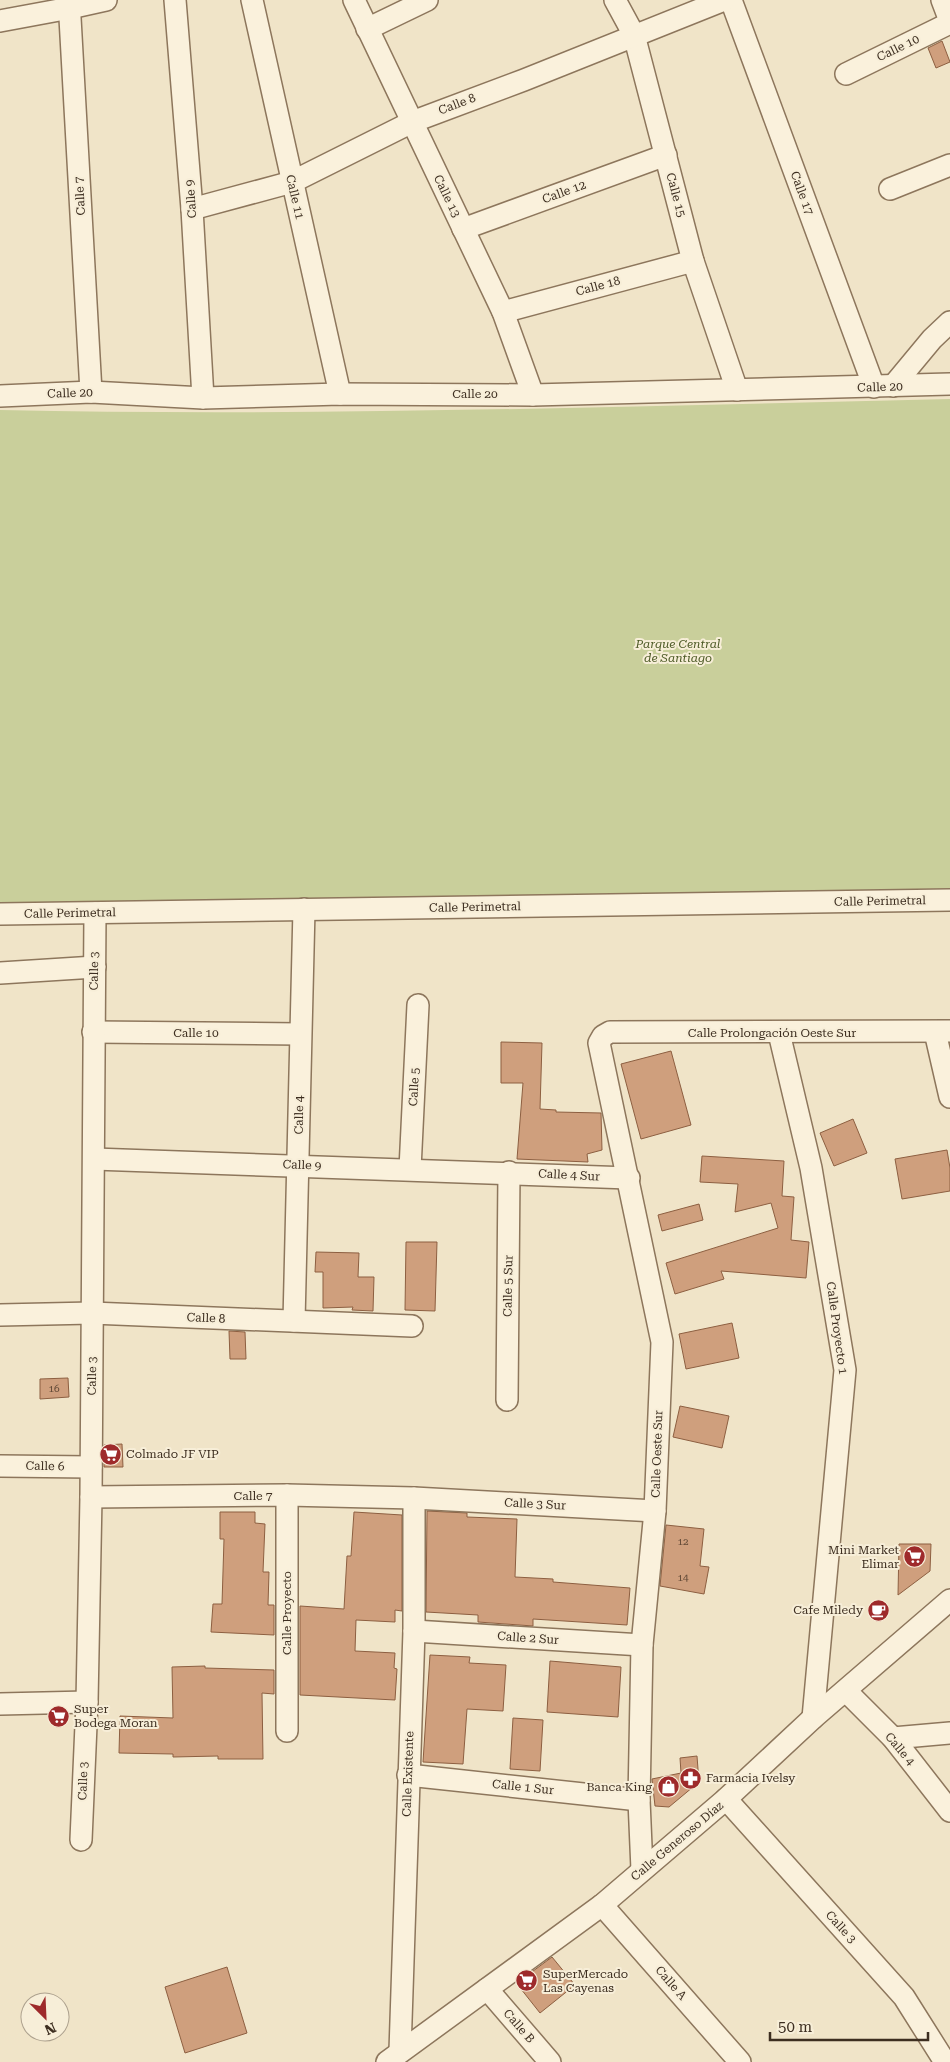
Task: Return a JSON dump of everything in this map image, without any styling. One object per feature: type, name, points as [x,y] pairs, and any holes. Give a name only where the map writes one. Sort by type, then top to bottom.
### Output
[{"type":"street","points":[[0,21],[70,4],[106,0]]},
{"type":"street","name":"Calle 9","points":[[175,0],[192,209],[203,398]]},
{"type":"street","name":"Calle 11","points":[[252,0],[340,394]]},
{"type":"street","name":"Calle 13","points":[[354,0],[503,312],[533,394]]},
{"type":"street","points":[[367,29],[427,0]]},
{"type":"street","name":"Calle 15","points":[[616,0],[634,35],[693,261],[737,390]]},
{"type":"street","name":"Calle 8","points":[[192,209],[292,182],[412,122],[524,80],[724,0]]},
{"type":"street","name":"Calle 17","points":[[731,0],[884,387]]},
{"type":"street","points":[[942,0],[950,22]]},
{"type":"street","name":"Calle 7","points":[[70,4],[91,392]]},
{"type":"street","name":"Calle 10","points":[[846,74],[950,22]]},
{"type":"street","name":"Calle 12","points":[[464,229],[666,155]]},
{"type":"street","points":[[890,189],[950,165]]},
{"type":"street","name":"Calle 18","points":[[503,312],[693,261]]},
{"type":"street","points":[[884,387],[950,322]]},
{"type":"street","name":"Calle 20","points":[[0,396],[91,392],[203,398],[340,394],[533,394],[950,384]]},
{"type":"street","name":"Calle Perimetral","points":[[0,914],[950,900]]},
{"type":"street","name":"Calle 4","points":[[294,1321],[304,909]]},
{"type":"street","name":"Calle 3","points":[[81,1840],[91,1497],[94,913]]},
{"type":"street","points":[[0,973],[95,967]]},
{"type":"street","name":"Calle 5","points":[[410,1168],[418,1005]]},
{"type":"street","name":"Calle 10","points":[[93,1032],[300,1034]]},
{"type":"street","name":"Calle Prolongación Oeste Sur","points":[[600,1043],[603,1036],[610,1032],[942,1032]]},
{"type":"street","points":[[942,1032],[950,1097]]},
{"type":"street","name":"Calle Proyecto 1","points":[[779,1033],[811,1168],[845,1370],[813,1718]]},
{"type":"street","name":"Calle Oeste Sur","points":[[600,1043],[662,1342],[655,1511],[642,1645],[639,1800],[642,1870]]},
{"type":"street","name":"Calle 9","points":[[94,1158],[509,1172]]},
{"type":"street","name":"Calle 4 Sur","points":[[509,1172],[629,1178]]},
{"type":"street","name":"Calle 5 Sur","points":[[507,1400],[509,1172]]},
{"type":"street","name":"Calle 8","points":[[0,1315],[92,1314],[412,1326]]},
{"type":"street","name":"Calle 6","points":[[0,1466],[91,1467]]},
{"type":"street","name":"Calle 7","points":[[91,1497],[287,1495],[414,1498]]},
{"type":"street","name":"Calle Proyecto","points":[[287,1495],[287,1730]]},
{"type":"street","name":"Calle 3 Sur","points":[[414,1498],[655,1511]]},
{"type":"street","name":"Calle Existente","points":[[394,2056],[414,1631],[414,1498]]},
{"type":"street","name":"Calle Generoso Díaz","points":[[394,2056],[602,1905],[726,1799],[813,1718],[950,1600]]},
{"type":"street","name":"Calle 2 Sur","points":[[414,1631],[642,1645]]},
{"type":"street","name":"Calle 4","points":[[846,1691],[893,1738],[950,1811]]},
{"type":"street","points":[[0,1704],[86,1702]]},
{"type":"street","points":[[893,1738],[950,1732]]},
{"type":"street","name":"Calle 1 Sur","points":[[408,1775],[639,1800]]},
{"type":"street","name":"Calle 3","points":[[726,1799],[904,1997],[945,2062]]},
{"type":"street","name":"Calle A","points":[[602,1905],[740,2062]]},
{"type":"street","name":"Calle B","points":[[487,1989],[550,2062]]},
{"type":"green space","name":"Parque Central de Santiago","points":[[950,399],[950,891],[0,908],[0,410],[119,412],[356,411]]},
{"type":"building","points":[[942,41],[950,62],[936,68],[928,48]]},
{"type":"building","points":[[501,1042],[542,1043],[540,1109],[556,1110],[556,1112],[601,1113],[602,1150],[587,1154],[588,1162],[517,1159],[523,1083],[501,1083]]},
{"type":"building","points":[[671,1051],[691,1125],[641,1139],[621,1064]]},
{"type":"building","points":[[853,1119],[867,1153],[834,1166],[820,1133]]},
{"type":"building","points":[[947,1150],[950,1168],[950,1191],[902,1199],[895,1159]]},
{"type":"building","points":[[702,1156],[784,1161],[782,1196],[794,1197],[791,1240],[809,1242],[806,1278],[721,1271],[724,1279],[675,1294],[666,1263],[778,1228],[771,1203],[735,1212],[738,1184],[700,1182]]},
{"type":"building","points":[[699,1204],[703,1220],[662,1231],[658,1215]]},
{"type":"building","points":[[406,1242],[437,1242],[435,1311],[405,1310]]},
{"type":"building","points":[[316,1252],[359,1253],[358,1277],[374,1277],[373,1311],[352,1310],[353,1307],[323,1308],[323,1272],[315,1272]]},
{"type":"building","points":[[732,1323],[739,1358],[686,1369],[679,1334]]},
{"type":"building","points":[[229,1331],[245,1332],[246,1359],[230,1359]]},
{"type":"building","points":[[68,1378],[69,1397],[40,1399],[40,1379]]},
{"type":"building","points":[[680,1406],[729,1416],[722,1448],[673,1437]]},
{"type":"building","name":"Colmado JF VIP","points":[[122,1444],[123,1467],[104,1467],[104,1445]]},
{"type":"building","points":[[427,1511],[467,1513],[467,1517],[517,1519],[515,1577],[553,1579],[553,1582],[630,1588],[627,1625],[533,1619],[533,1626],[478,1622],[478,1615],[426,1612]]},
{"type":"building","points":[[220,1512],[255,1512],[255,1523],[265,1524],[263,1572],[269,1572],[268,1605],[274,1605],[274,1635],[211,1632],[213,1604],[222,1604],[224,1539],[220,1539]]},
{"type":"building","points":[[354,1512],[402,1515],[402,1611],[395,1610],[395,1622],[356,1620],[355,1651],[395,1653],[394,1668],[397,1669],[395,1700],[300,1695],[300,1606],[344,1609],[347,1556],[351,1556]]},
{"type":"building","points":[[666,1525],[704,1529],[700,1566],[709,1567],[704,1594],[660,1586]]},
{"type":"building","name":"Mini Market Elimar","points":[[899,1544],[931,1544],[930,1571],[898,1595]]},
{"type":"building","points":[[430,1655],[470,1657],[469,1663],[506,1665],[503,1711],[467,1709],[463,1764],[423,1762]]},
{"type":"building","points":[[550,1661],[621,1667],[618,1717],[547,1712]]},
{"type":"building","points":[[205,1666],[205,1668],[274,1670],[274,1694],[262,1693],[263,1759],[218,1759],[218,1756],[173,1757],[173,1754],[119,1753],[120,1716],[173,1718],[172,1667]]},
{"type":"building","points":[[513,1718],[543,1720],[540,1771],[510,1769]]},
{"type":"building","name":"Banca King","points":[[697,1756],[699,1782],[669,1807],[655,1806],[652,1779],[681,1773],[680,1758]]},
{"type":"building","points":[[552,1957],[575,1985],[540,2013],[521,1989],[521,1980]]},
{"type":"building","points":[[227,1967],[247,2033],[185,2053],[165,1987]]},
{"type":"place","name":"Colmado JF VIP","points":[[110,1454]]},
{"type":"place","name":"Mini Market Elimar","points":[[915,1557]]},
{"type":"place","name":"Cafe Miledy","points":[[879,1610]]},
{"type":"place","name":"Super Bodega Moran","points":[[58,1716]]},
{"type":"place","name":"Farmacia Ivelsy","points":[[690,1778]]},
{"type":"place","name":"Banca King","points":[[668,1787]]},
{"type":"place","name":"SuperMercado Las Cayenas","points":[[527,1981]]}]
